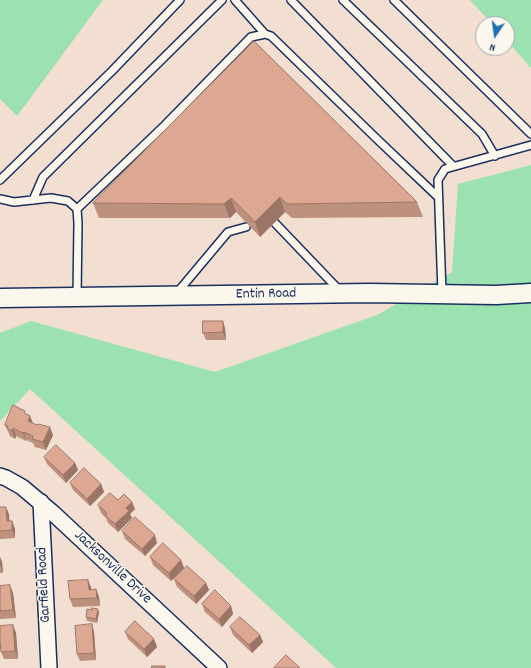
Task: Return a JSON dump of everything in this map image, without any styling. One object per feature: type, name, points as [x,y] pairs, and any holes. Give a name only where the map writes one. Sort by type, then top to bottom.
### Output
[{"type":"street","name":"Entin Road","points":[[0,298],[342,294],[496,295],[531,293]]},
{"type":"street","name":"Jacksonville Drive","points":[[0,476],[22,487],[41,502],[219,668]]},
{"type":"street","name":"Garfield Road","points":[[41,502],[49,668]]},
{"type":"street","points":[[202,652],[203,668]]},
{"type":"lane","points":[[0,180],[112,71],[180,0]]},
{"type":"lane","points":[[33,200],[43,177],[222,0]]},
{"type":"lane","points":[[235,0],[265,34],[271,36],[438,197]]},
{"type":"lane","points":[[291,0],[453,166]]},
{"type":"lane","points":[[343,0],[482,134],[495,156]]},
{"type":"lane","points":[[394,0],[531,134]]},
{"type":"lane","points":[[77,209],[165,125],[251,37],[265,34]]},
{"type":"lane","points":[[442,294],[438,180],[445,169],[453,166],[531,146]]},
{"type":"lane","points":[[0,199],[14,202],[51,198],[68,200],[77,209],[77,297]]},
{"type":"lane","points":[[275,223],[342,294]]},
{"type":"lane","points":[[174,296],[228,232],[246,227]]},
{"type":"green space","points":[[0,0],[103,0],[17,116],[0,99]]},
{"type":"green space","points":[[470,0],[531,0],[531,68],[515,50],[515,16],[485,16]]},
{"type":"green space","points":[[531,165],[531,668],[336,668],[30,389],[0,421],[0,333],[31,321],[215,372],[377,315],[452,272],[458,184]]},
{"type":"building","points":[[254,41],[417,202],[287,204],[280,197],[255,222],[231,198],[224,204],[93,203]]},
{"type":"building","points":[[203,321],[223,321],[223,332],[203,333]]},
{"type":"building","points":[[13,405],[25,411],[24,413],[30,416],[28,421],[37,425],[50,427],[43,442],[32,439],[33,436],[24,432],[23,433],[13,428],[12,431],[7,428],[8,426],[5,425]]},
{"type":"building","points":[[56,445],[75,463],[63,475],[44,457]]},
{"type":"building","points":[[84,468],[101,484],[87,499],[70,483]]},
{"type":"building","points":[[110,493],[118,500],[124,494],[132,502],[126,508],[129,511],[115,524],[105,515],[107,513],[98,505]]},
{"type":"building","points":[[0,507],[6,507],[7,521],[12,521],[12,530],[0,531]]},
{"type":"building","points":[[135,517],[155,535],[142,549],[122,531]]},
{"type":"building","points":[[163,543],[181,560],[169,573],[150,557]]},
{"type":"building","points":[[187,566],[206,583],[194,596],[174,579]]},
{"type":"building","points":[[88,580],[89,590],[96,589],[97,598],[70,599],[68,581]]},
{"type":"building","points":[[10,585],[13,610],[0,611],[0,586]]},
{"type":"building","points":[[215,590],[231,606],[219,619],[202,604]]},
{"type":"building","points":[[92,608],[98,609],[96,619],[86,617],[87,609],[92,610]]},
{"type":"building","points":[[240,617],[260,635],[249,645],[230,627]]},
{"type":"building","points":[[135,621],[154,639],[144,649],[125,632]]},
{"type":"building","points":[[92,624],[94,653],[77,654],[75,626]]},
{"type":"building","points":[[13,625],[15,651],[1,652],[0,626]]},
{"type":"building","points":[[286,655],[300,668],[274,668]]},
{"type":"building","points":[[152,666],[165,666],[165,668],[152,668]]}]
